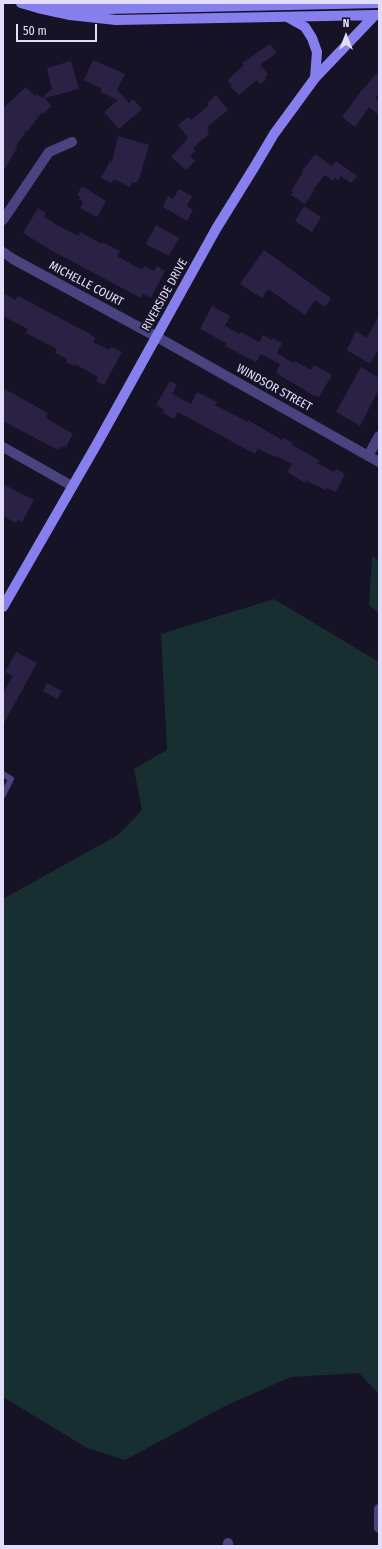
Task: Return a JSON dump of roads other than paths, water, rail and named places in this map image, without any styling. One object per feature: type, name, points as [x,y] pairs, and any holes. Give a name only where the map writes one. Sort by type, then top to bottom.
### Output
[{"type":"main road","points":[[22,3],[70,15],[116,20],[377,15]]},
{"type":"main road","points":[[43,3],[107,9],[379,3]]},
{"type":"main road","name":"RIVERSIDE DRIVE","points":[[3,607],[157,337],[233,200],[274,134],[315,78],[377,15]]},
{"type":"main road","points":[[282,17],[290,18],[300,23],[305,27],[312,38],[317,52],[315,78]]},
{"type":"street","points":[[3,220],[49,152],[72,142]]},
{"type":"street","name":"MICHELLE COURT","points":[[3,252],[13,259],[157,337]]},
{"type":"street","name":"WINDSOR STREET","points":[[157,337],[379,462]]},
{"type":"street","points":[[368,456],[379,436]]},
{"type":"street","points":[[3,447],[72,486]]},
{"type":"street","points":[[379,1509],[379,1528]]},
{"type":"lane","points":[[3,774],[11,778],[3,795]]}]
